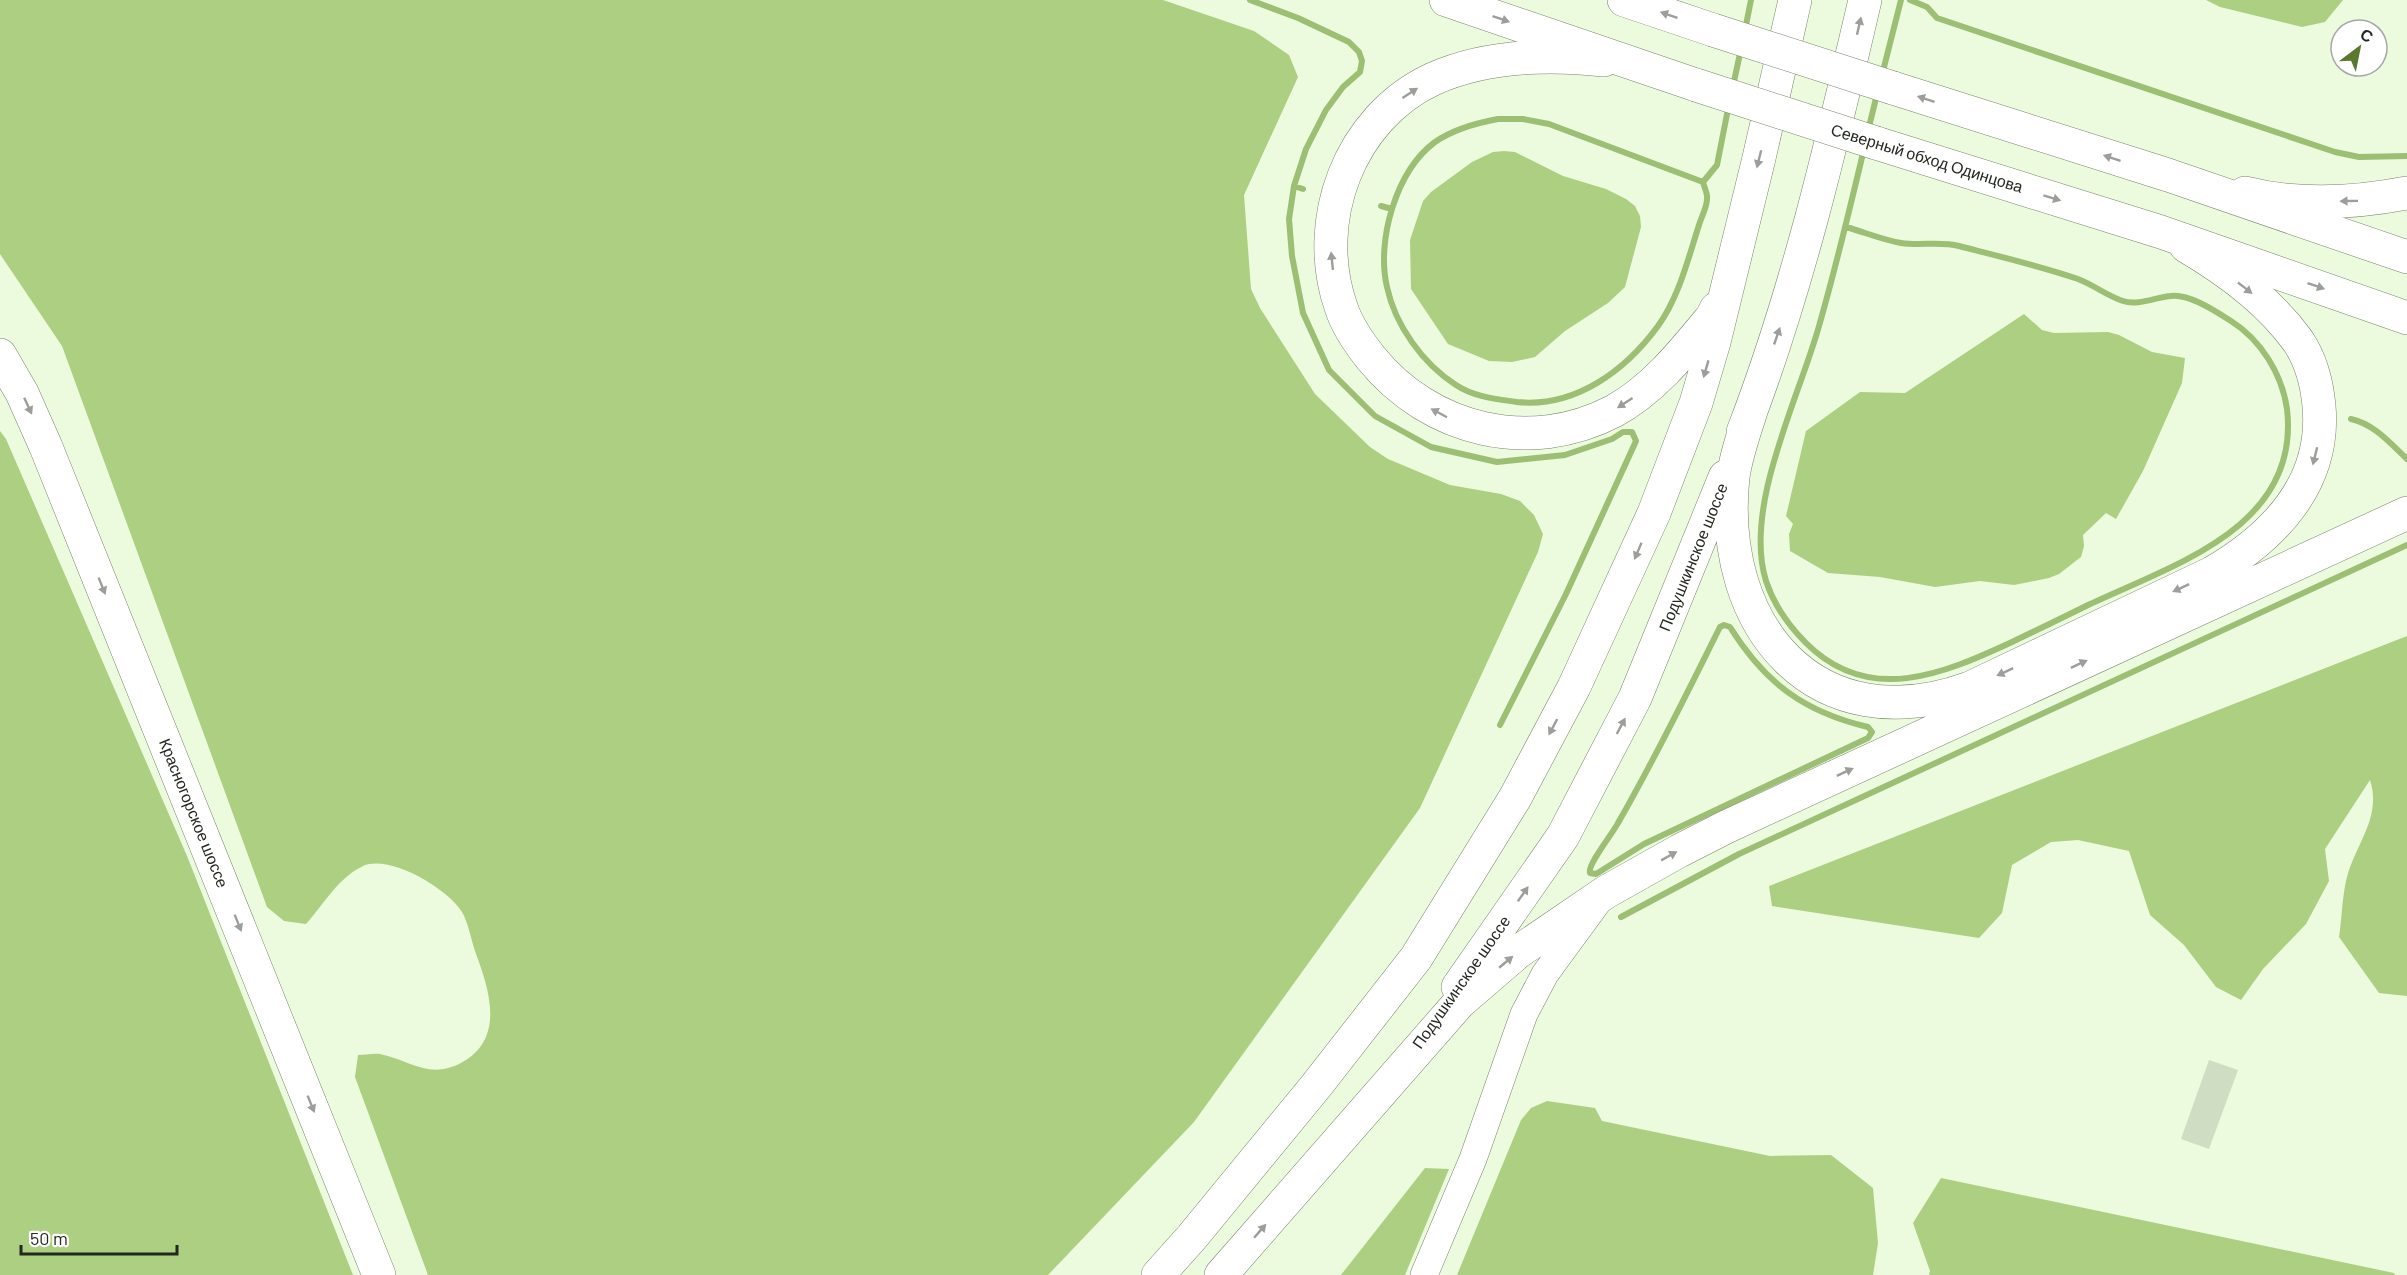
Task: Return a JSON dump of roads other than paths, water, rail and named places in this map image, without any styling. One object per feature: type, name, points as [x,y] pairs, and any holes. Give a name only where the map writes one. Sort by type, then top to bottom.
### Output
[{"type":"main road","name":"Северный обход Одинцова","points":[[1446,0],[1696,85],[2161,232],[2407,318]]},
{"type":"main road","points":[[1624,0],[2168,175],[2407,257]]},
{"type":"main road","points":[[1158,1275],[1317,1086],[1416,958],[1515,798],[1575,687],[1654,513],[1696,403],[1760,158],[1795,0]]},
{"type":"main road","name":"Подушкинское шоссе","points":[[1405,1062],[1563,836],[1635,698],[1685,581],[1751,411],[1783,316],[1823,177],[1865,0]]},
{"type":"main road","points":[[1639,66],[1562,56],[1493,62],[1462,69],[1433,80],[1398,102],[1383,115],[1363,141],[1346,169],[1338,190],[1333,213],[1331,260],[1341,308],[1360,344],[1373,361],[1386,376],[1418,401],[1456,422],[1479,428],[1538,432],[1569,428],[1597,418],[1615,410],[1643,391],[1683,352],[1712,316],[1728,280]]},
{"type":"main road","points":[[2168,175],[2254,195],[2287,199],[2355,201],[2407,193]]},
{"type":"main road","points":[[1751,411],[1733,476],[1734,547],[1741,584],[1755,620],[1776,647],[1800,671],[1823,685],[1846,696],[1872,702],[1895,704],[1923,701],[1948,696],[1970,688],[2235,560],[2272,530],[2303,488],[2312,467],[2320,422],[2318,395],[2311,367],[2298,342],[2255,296],[2205,258],[2161,232]]},
{"type":"main road","name":"Красногорское шоссе","points":[[0,355],[22,393],[46,447],[379,1275]]},
{"type":"main road","points":[[1221,1275],[1459,1003],[1540,936],[1606,892],[1726,827],[2407,513]]},
{"type":"street","points":[[1424,1275],[1473,1159],[1524,1014],[1545,974],[1606,892]]},
{"type":"waterway","points":[[1250,0],[1298,18],[1349,42],[1359,52],[1362,61],[1360,72],[1343,87],[1326,110],[1306,149],[1294,186],[1289,219],[1292,256],[1303,313],[1329,370],[1375,416],[1431,447],[1497,462],[1565,455],[1612,439],[1623,432],[1632,432],[1636,441],[1566,594],[1500,725]]},
{"type":"waterway","points":[[1745,30],[1751,0]]},
{"type":"waterway","points":[[1882,75],[1901,0]]},
{"type":"waterway","points":[[1910,0],[1927,7],[1937,18],[2335,152],[2359,157],[2407,156]]},
{"type":"waterway","points":[[1733,86],[1741,49]]},
{"type":"waterway","points":[[1868,131],[1877,94]]},
{"type":"waterway","points":[[1703,182],[1717,165],[1729,104]]},
{"type":"waterway","points":[[1498,119],[1523,119],[1549,124],[1703,182],[1707,195],[1706,205],[1682,277],[1672,303],[1658,326],[1630,358],[1614,371],[1597,383],[1559,399],[1517,402],[1478,395],[1456,385],[1432,366],[1412,342],[1397,315],[1387,287],[1384,269],[1387,229],[1392,208],[1410,170],[1421,155],[1442,137],[1465,127],[1498,119]]},
{"type":"waterway","points":[[1846,227],[1894,242],[1952,245],[2019,261],[2078,279],[2123,301],[2147,301],[2178,296],[2194,300],[2218,313],[2242,329],[2261,348],[2280,383],[2287,409],[2286,450],[2274,484],[2252,513],[2224,537],[2191,557],[1960,665],[1907,678],[1881,679],[1855,674],[1830,662],[1806,643],[1782,614],[1766,581],[1761,552],[1762,520],[1767,487],[1776,453],[1819,326],[1864,149]]},
{"type":"waterway","points":[[1294,186],[1303,189]]},
{"type":"waterway","points":[[1381,206],[1392,209]]},
{"type":"waterway","points":[[2351,419],[2367,425],[2407,459]]},
{"type":"waterway","points":[[1621,917],[1739,854],[2407,545]]},
{"type":"waterway","points":[[1724,625],[1730,627],[1757,664],[1788,692],[1805,704],[1845,721],[1868,727],[1872,732],[1868,738],[1644,844],[1596,874],[1590,873],[1596,856],[1618,823],[1720,627],[1724,625]]}]
